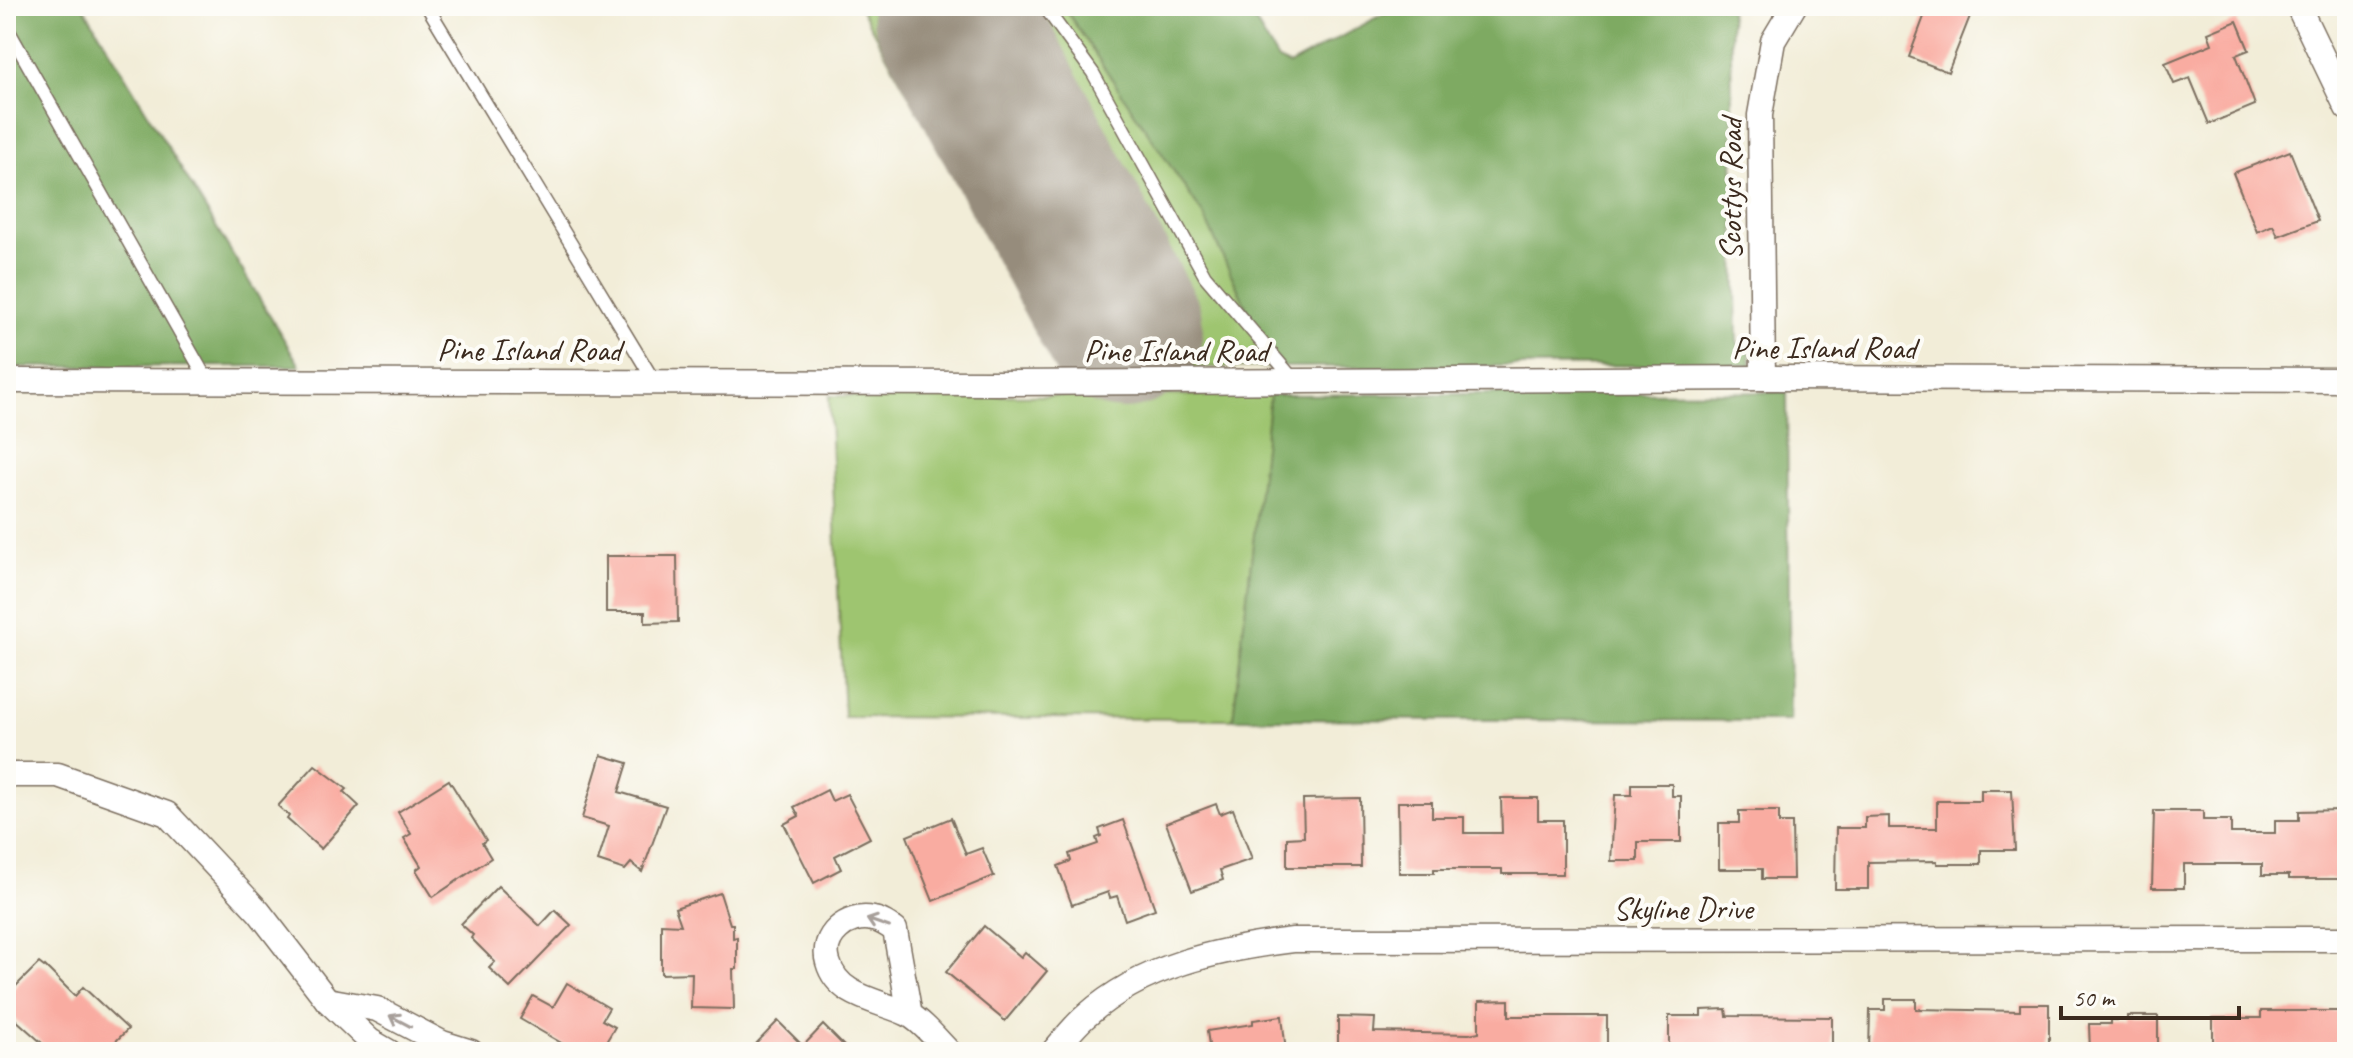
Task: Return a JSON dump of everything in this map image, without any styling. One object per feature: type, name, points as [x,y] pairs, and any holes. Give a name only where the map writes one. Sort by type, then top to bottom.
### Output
[{"type":"street","name":"Scottys Road","points":[[1763,378],[1760,115],[1773,41],[1794,6]]},
{"type":"street","points":[[2298,6],[2347,108]]},
{"type":"street","name":"Pine Island Road","points":[[6,381],[2347,380]]},
{"type":"street","points":[[6,775],[58,775],[167,814],[259,912],[327,1000],[370,1041],[389,1052]]},
{"type":"street","name":"Skyline Drive","points":[[1053,1052],[1116,992],[1153,973],[1206,954],[1293,940],[2347,939]]},
{"type":"street","points":[[327,1000],[377,1009],[442,1043],[471,1052]]},
{"type":"street","points":[[910,1015],[949,1052]]},
{"type":"lane","points":[[427,6],[654,381]]},
{"type":"lane","points":[[1044,6],[1093,73],[1205,276],[1295,381]]},
{"type":"lane","points":[[6,26],[207,380]]},
{"type":"green space","points":[[6,6],[83,6],[300,366],[6,367]]},
{"type":"green space","points":[[859,6],[1063,6],[1204,216],[1274,367],[1062,368]]},
{"type":"green space","points":[[1063,6],[1246,6],[1278,60],[1289,65],[1398,6],[1730,6],[1737,340],[1741,350],[1750,352],[1751,365],[1274,367],[1204,216]]},
{"type":"green space","points":[[1787,392],[1790,721],[1233,719],[1270,395]]},
{"type":"green space","points":[[1270,395],[1233,719],[844,717],[829,396]]},
{"type":"building","points":[[1928,6],[1974,6],[1948,72],[1909,57]]},
{"type":"building","points":[[2237,21],[2249,50],[2236,55],[2255,105],[2209,124],[2190,78],[2174,84],[2165,63],[2212,44],[2208,33]]},
{"type":"building","points":[[2290,151],[2318,221],[2278,236],[2273,225],[2257,232],[2233,173]]},
{"type":"building","points":[[606,556],[677,556],[678,622],[645,623],[645,612],[606,612]]},
{"type":"building","points":[[601,755],[628,763],[619,792],[666,806],[642,872],[631,863],[625,870],[598,861],[609,826],[582,818]]},
{"type":"building","points":[[315,765],[347,789],[344,792],[359,806],[321,849],[287,819],[289,816],[278,806]]},
{"type":"building","points":[[449,780],[486,840],[482,843],[491,858],[433,897],[416,870],[421,866],[404,838],[411,834],[398,812]]},
{"type":"building","points":[[1632,784],[1672,784],[1672,796],[1681,796],[1681,842],[1638,842],[1638,861],[1611,861],[1615,795],[1632,795]]},
{"type":"building","points":[[827,790],[832,801],[847,794],[870,838],[835,856],[841,869],[814,883],[784,824],[799,816],[794,807]]},
{"type":"building","points":[[1981,790],[2012,790],[2015,850],[1981,850],[1981,864],[1868,862],[1868,889],[1835,889],[1836,828],[1865,828],[1865,817],[1889,816],[1889,828],[1937,828],[1937,801],[1981,801]]},
{"type":"building","points":[[1360,798],[1361,867],[1287,867],[1287,838],[1304,837],[1303,799]]},
{"type":"building","points":[[1501,798],[1538,798],[1538,820],[1563,820],[1563,874],[1502,874],[1502,869],[1434,869],[1434,873],[1399,873],[1398,802],[1432,802],[1432,817],[1464,817],[1464,833],[1502,833]]},
{"type":"building","points":[[1216,804],[1220,814],[1233,809],[1252,859],[1220,870],[1223,880],[1192,891],[1166,823]]},
{"type":"building","points":[[2341,810],[2342,879],[2289,879],[2289,875],[2262,875],[2262,864],[2184,864],[2184,888],[2152,888],[2154,811],[2203,811],[2203,820],[2231,820],[2231,833],[2275,833],[2275,820],[2299,820],[2299,811]]},
{"type":"building","points":[[1739,811],[1779,811],[1779,823],[1792,823],[1793,879],[1762,879],[1762,869],[1719,869],[1719,823],[1739,823]]},
{"type":"building","points":[[951,818],[966,854],[982,848],[994,876],[933,901],[907,836]]},
{"type":"building","points":[[1123,820],[1155,909],[1125,920],[1117,896],[1110,898],[1108,892],[1072,905],[1058,866],[1071,861],[1069,854],[1098,844],[1096,838],[1101,836],[1099,829]]},
{"type":"building","points":[[498,886],[540,926],[555,910],[571,925],[510,988],[489,968],[495,962],[461,924]]},
{"type":"building","points":[[720,893],[730,924],[733,924],[733,938],[737,937],[737,969],[733,969],[734,1009],[691,1008],[692,973],[661,974],[661,924],[681,925],[675,908]]},
{"type":"building","points":[[984,926],[1021,957],[1025,952],[1047,971],[1005,1021],[946,972]]},
{"type":"building","points":[[39,963],[75,996],[83,987],[128,1029],[105,1052],[52,1052],[6,1011],[6,996]]},
{"type":"building","points":[[567,983],[609,1008],[602,1020],[615,1027],[600,1052],[577,1052],[520,1019],[533,996],[553,1007]]},
{"type":"building","points":[[1885,999],[1916,999],[1916,1009],[2020,1011],[2020,1004],[2049,1004],[2049,1052],[1869,1052],[1870,1010],[1885,1010]]},
{"type":"building","points":[[1509,1000],[1509,1016],[1607,1016],[1607,1052],[1338,1052],[1338,1017],[1375,1018],[1374,1032],[1469,1034],[1479,1032],[1479,1001]]},
{"type":"building","points":[[1726,1009],[1727,1016],[1832,1017],[1832,1052],[1669,1052],[1669,1016],[1701,1016],[1701,1010]]},
{"type":"building","points":[[2261,1011],[2347,1011],[2347,1052],[2213,1052],[2213,1018],[2261,1018]]},
{"type":"building","points":[[1282,1016],[1286,1052],[1210,1052],[1207,1031]]},
{"type":"building","points":[[2127,1016],[2158,1016],[2158,1052],[2090,1052],[2089,1024],[2111,1024],[2111,1020],[2127,1020]]},
{"type":"building","points":[[778,1021],[803,1046],[823,1025],[850,1052],[748,1052]]},
{"type":"runway","points":[[951,6],[1123,329]]}]
